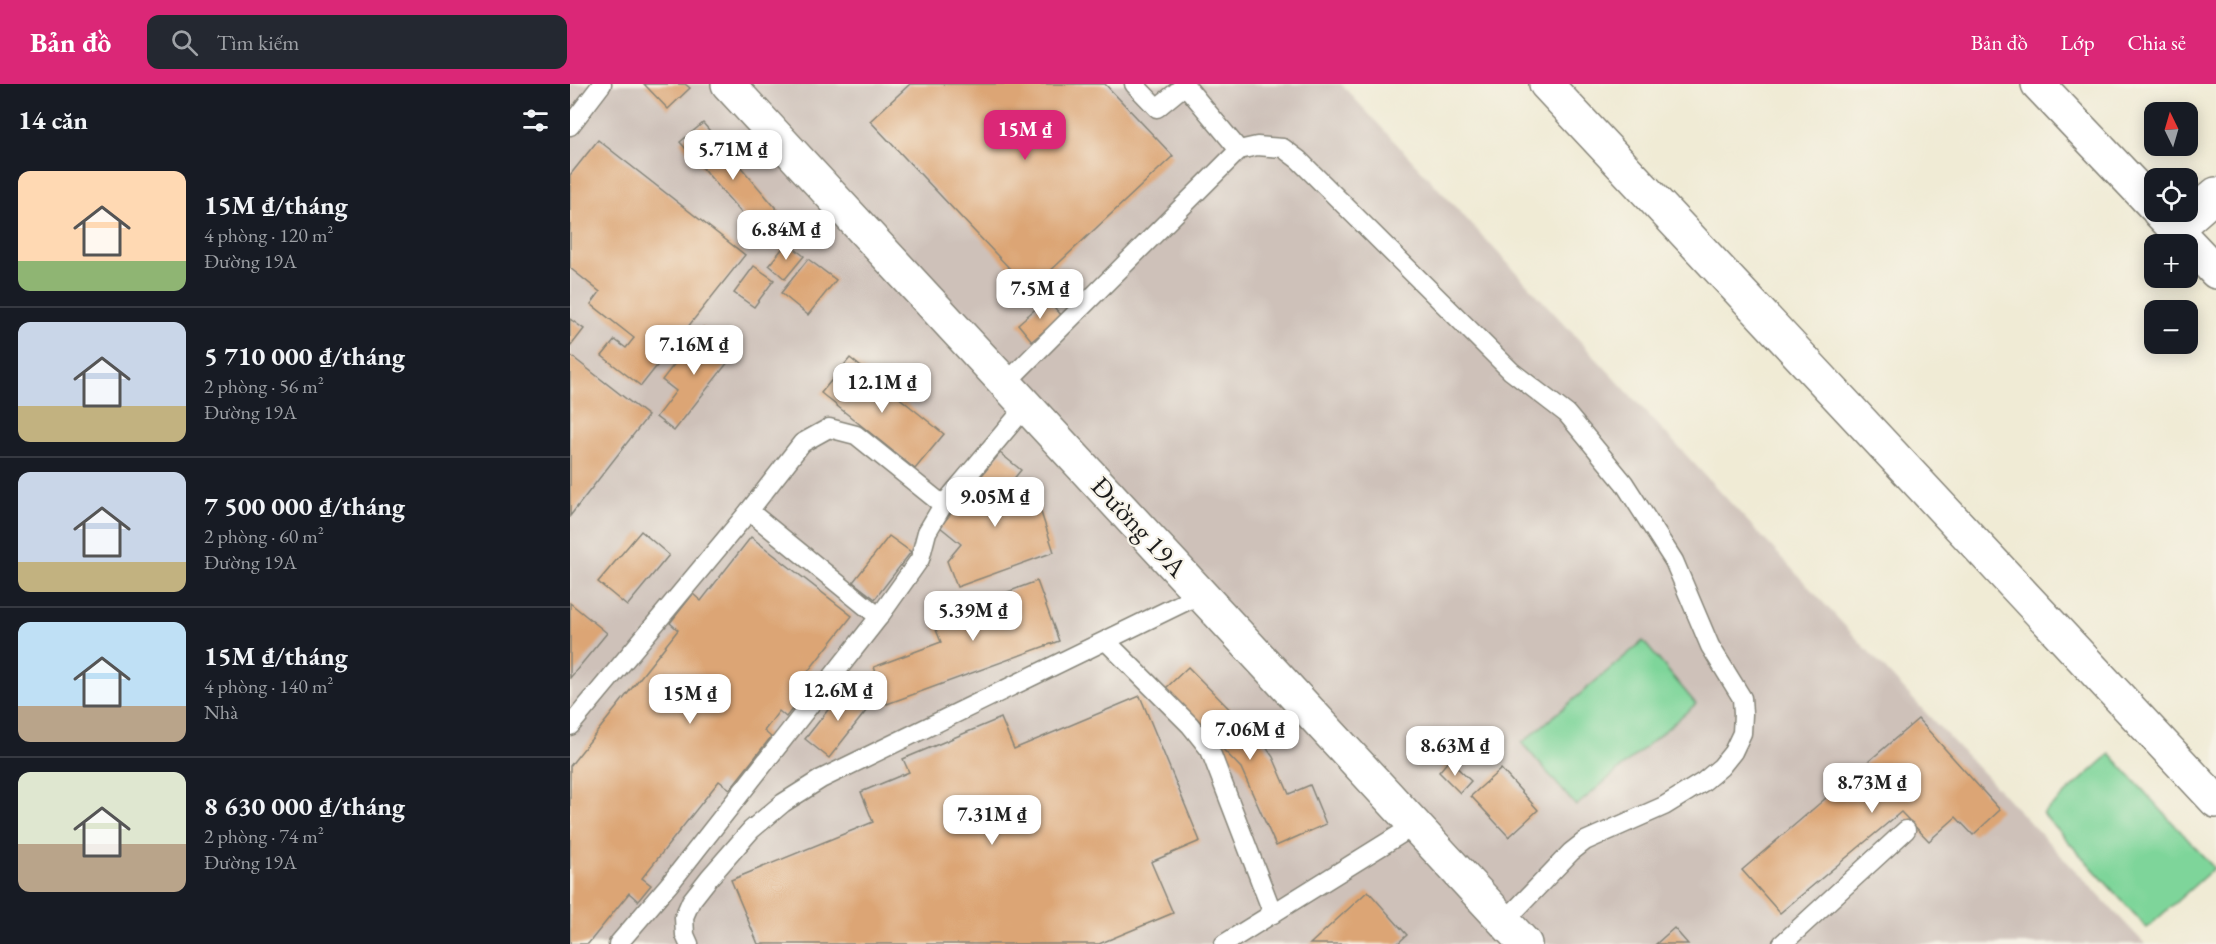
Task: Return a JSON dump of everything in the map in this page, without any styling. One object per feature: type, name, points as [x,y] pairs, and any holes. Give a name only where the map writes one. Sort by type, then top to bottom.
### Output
[{"type":"street","name":"Đường 19A","points":[[728,84],[1515,933]]},
{"type":"street","points":[[1546,84],[2216,801]]},
{"type":"street","points":[[2038,84],[2144,195]]},
{"type":"street","points":[[2198,201],[2216,194]]},
{"type":"street","points":[[2170,222],[2216,272]]},
{"type":"lane","points":[[570,126],[602,84]]},
{"type":"lane","points":[[1134,84],[1157,108],[1185,85],[1239,150]]},
{"type":"lane","points":[[618,944],[672,881],[879,617],[920,559],[927,532],[1016,394],[1239,150],[1257,146],[1283,148],[1299,160],[1511,371],[1567,414],[1624,483],[1674,561],[1710,646],[1742,698],[1742,733],[1733,752],[1721,767],[1703,782],[1664,806],[1585,841],[1571,852],[1515,933]]},
{"type":"lane","points":[[570,726],[749,512],[802,443],[829,428],[856,435],[944,505]]},
{"type":"lane","points":[[749,512],[879,617]]},
{"type":"lane","points":[[688,944],[684,917],[691,901],[751,830],[783,803],[821,779],[1201,594]]},
{"type":"lane","points":[[1106,641],[1190,725],[1210,750],[1273,914]]},
{"type":"lane","points":[[1224,944],[1415,825]]},
{"type":"lane","points":[[1782,944],[1906,830]]},
{"type":"shaded area","points":[[570,84],[1341,84],[1925,712],[2145,944],[570,944]]},
{"type":"green space","points":[[1643,641],[1696,704],[1576,806],[1522,743]]},
{"type":"green space","points":[[2110,754],[2214,868],[2147,928],[2043,814]]},
{"type":"building","points":[[644,84],[685,84],[690,88],[668,109]]},
{"type":"building","points":[[910,84],[1105,84],[1173,156],[1030,290],[870,121]]},
{"type":"building","points":[[703,123],[786,220],[764,239],[680,142]]},
{"type":"building","points":[[598,140],[745,255],[641,386],[602,356],[615,340],[626,348],[634,338],[591,304],[600,292],[570,268],[570,175]]},
{"type":"building","points":[[787,243],[804,256],[785,279],[769,265]]},
{"type":"building","points":[[808,259],[836,280],[808,315],[781,293]]},
{"type":"building","points":[[754,266],[774,280],[754,307],[734,293]]},
{"type":"building","points":[[1047,299],[1062,316],[1032,341],[1018,324]]},
{"type":"building","points":[[570,319],[584,329],[570,347]]},
{"type":"building","points":[[703,327],[736,352],[674,431],[656,417],[676,391],[662,380]]},
{"type":"building","points":[[570,355],[648,416],[570,516]]},
{"type":"building","points":[[850,358],[944,434],[915,469],[821,393]]},
{"type":"building","points":[[1000,453],[1021,470],[989,509],[1035,494],[1054,552],[957,587],[947,561],[961,544],[940,527]]},
{"type":"building","points":[[641,531],[669,555],[627,606],[598,582]]},
{"type":"building","points":[[889,536],[911,552],[875,599],[853,582]]},
{"type":"building","points":[[751,537],[852,616],[794,689],[803,695],[786,717],[779,711],[764,731],[771,737],[730,789],[719,781],[642,878],[651,885],[638,901],[629,893],[588,944],[570,944],[570,766],[678,630],[670,623],[693,594],[701,601]]},
{"type":"building","points":[[1037,581],[1059,641],[887,704],[874,667],[941,642],[932,620]]},
{"type":"building","points":[[570,603],[607,633],[570,678]]},
{"type":"building","points":[[1188,667],[1264,744],[1273,757],[1289,794],[1310,785],[1326,824],[1276,846],[1241,768],[1165,689]]},
{"type":"building","points":[[846,687],[870,706],[829,758],[805,739]]},
{"type":"building","points":[[1140,696],[1200,841],[1151,862],[1173,913],[1099,944],[758,944],[731,880],[873,822],[861,792],[909,772],[903,759],[1001,718],[1014,749]]},
{"type":"building","points":[[1918,719],[2000,810],[1973,835],[1956,817],[1929,841],[1901,812],[1780,913],[1742,870]]},
{"type":"building","points":[[1449,760],[1471,781],[1460,793],[1439,772]]},
{"type":"building","points":[[1501,769],[1538,810],[1509,837],[1471,796]]},
{"type":"building","points":[[1368,891],[1407,935],[1397,944],[1310,944]]},
{"type":"building","points":[[1674,928],[1688,944],[1656,944]]}]
